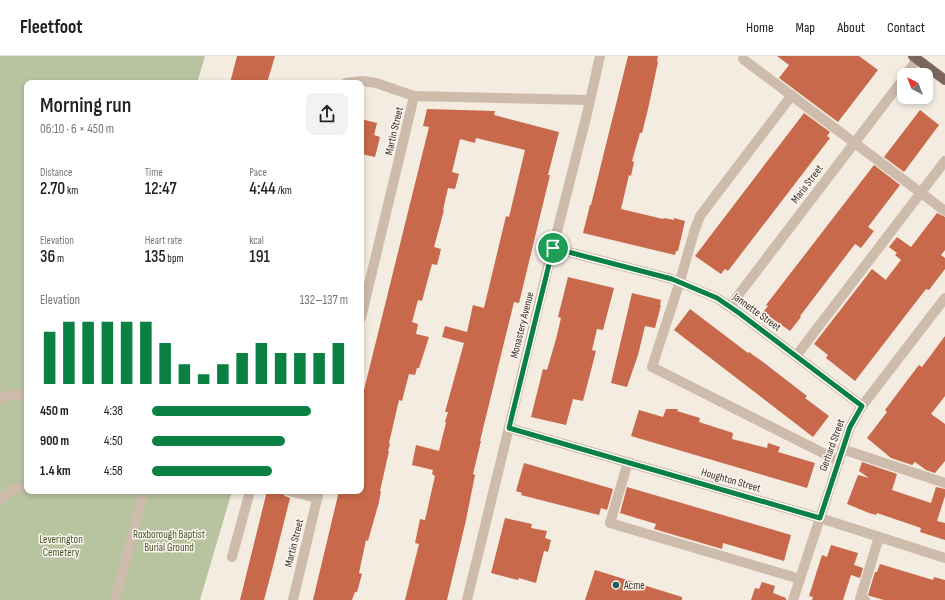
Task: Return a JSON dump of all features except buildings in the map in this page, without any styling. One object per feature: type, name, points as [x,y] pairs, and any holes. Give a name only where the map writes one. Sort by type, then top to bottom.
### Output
[{"type":"main road","points":[[915,58],[945,80]]},
{"type":"street","name":"Monastery Avenue","points":[[468,600],[590,100],[599,56]]},
{"type":"street","points":[[743,58],[945,211]]},
{"type":"street","points":[[910,68],[915,58]]},
{"type":"street","points":[[364,82],[376,83],[414,96]]},
{"type":"street","name":"Maris Street","points":[[730,306],[897,87]]},
{"type":"street","name":"Martin Street","points":[[364,305],[414,96],[590,100]]},
{"type":"street","points":[[792,96],[700,216],[652,367],[838,461]]},
{"type":"street","points":[[796,356],[945,160]]},
{"type":"street","name":"Jannette Street","points":[[553,248],[680,281],[702,291],[730,306],[862,406]]},
{"type":"street","name":"Gerhard Street","points":[[793,600],[850,427],[862,406],[945,298]]},
{"type":"street","points":[[0,398],[8,395],[18,394],[24,395]]},
{"type":"street","name":"Houghton Street","points":[[509,428],[820,518],[945,558]]},
{"type":"street","points":[[842,450],[945,482]]},
{"type":"street","points":[[628,462],[610,523],[800,579]]},
{"type":"street","points":[[0,499],[12,490],[24,486]]},
{"type":"street","points":[[115,600],[143,494]]},
{"type":"street","points":[[232,557],[249,494]]},
{"type":"street","name":"Martin Street","points":[[293,600],[318,494]]},
{"type":"street","points":[[865,600],[860,598],[879,537]]},
{"type":"green space","name":"Leverington Cemetery","points":[[0,56],[205,56],[198,80],[24,80],[24,494],[231,494],[200,600],[0,600]]},
{"type":"place","name":"Acme","points":[[616,585]]},
{"type":"route","points":[[553,248],[672,279],[687,284],[717,298],[730,306],[862,406],[850,427],[820,518],[509,428],[553,248]]},
{"type":"park label","name":"Roxborough Baptist Burial Ground","points":[[169,540]]}]
